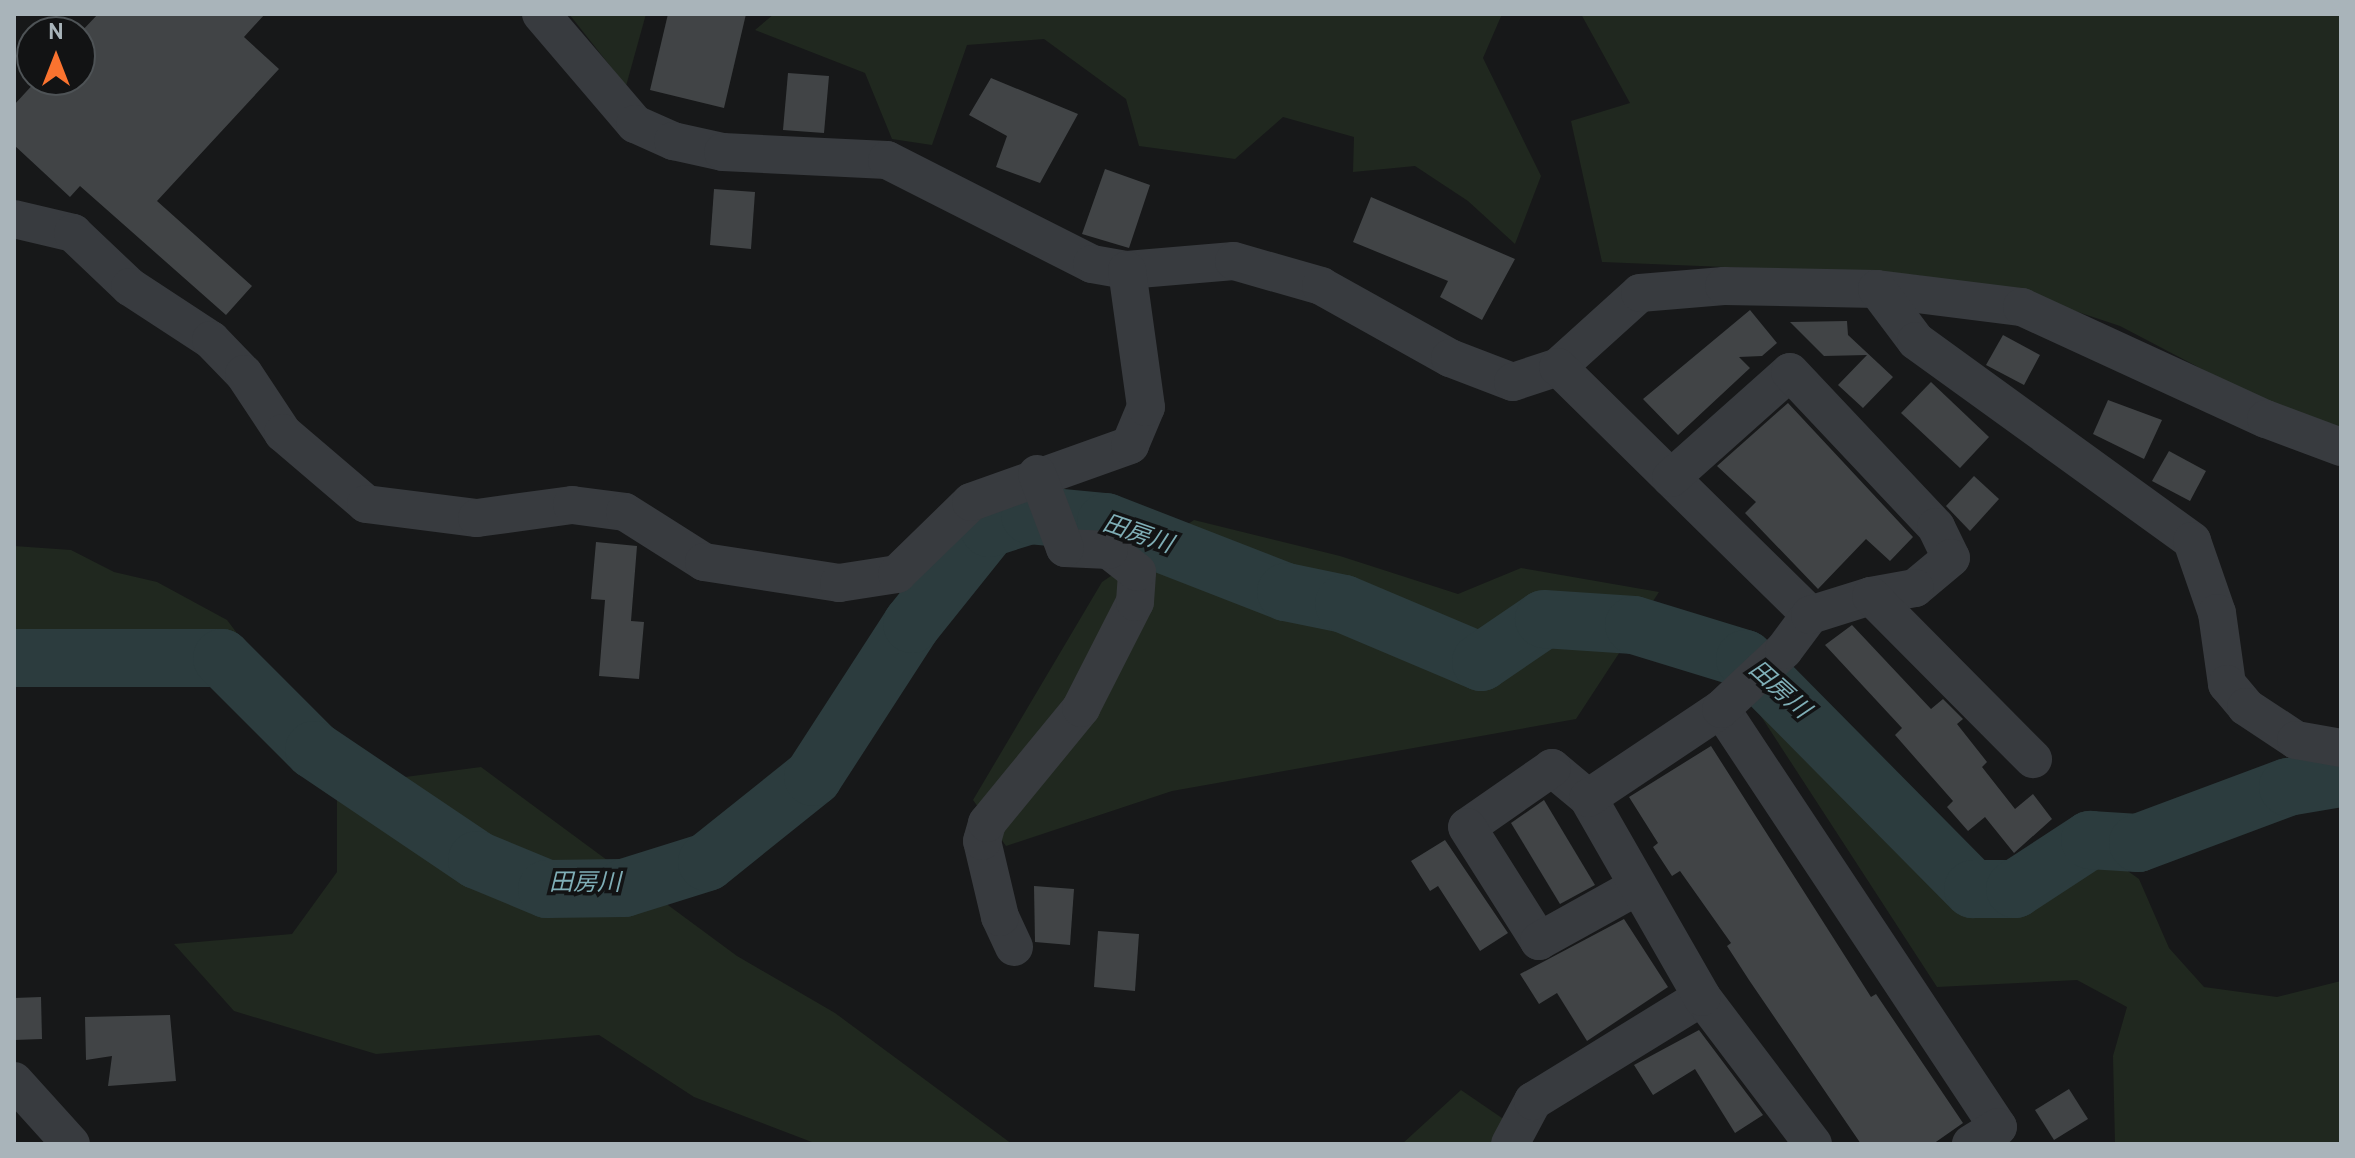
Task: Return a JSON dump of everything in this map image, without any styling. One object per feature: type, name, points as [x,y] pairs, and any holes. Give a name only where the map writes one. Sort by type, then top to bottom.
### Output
[{"type":"street","points":[[541,14],[635,124],[673,141],[723,152],[887,160],[1092,264],[1127,270],[1234,261],[1321,286],[1450,358],[1513,382],[1558,367],[1640,293],[1724,286],[1877,289],[2022,307],[2266,419],[2341,447]]},
{"type":"street","points":[[14,219],[73,233],[130,287],[211,340],[244,374],[283,433],[366,504],[477,518],[572,505],[625,512],[704,562],[839,583],[897,574],[971,502],[1040,482],[1130,445],[1146,407],[1127,270]]},
{"type":"street","points":[[1877,289],[1916,341],[2192,541],[2217,613],[2227,684],[2246,707],[2296,740],[2341,748]]},
{"type":"street","points":[[1558,367],[1810,615]]},
{"type":"street","points":[[1588,798],[1727,702],[1784,650],[1810,615],[1871,596],[1915,588],[1951,558],[1936,527],[1790,372],[1671,478]]},
{"type":"street","points":[[1014,947],[1000,917],[982,841],[987,823],[1081,708],[1135,602],[1137,572],[1109,550],[1065,548],[1057,536],[1040,482]]},
{"type":"street","points":[[1871,596],[2033,759]]},
{"type":"street","points":[[1727,702],[1998,1127],[1971,1144]]},
{"type":"street","points":[[1638,886],[1539,941],[1467,827],[1552,768],[1588,798],[1702,997],[1813,1144]]},
{"type":"street","points":[[1510,1144],[1533,1101],[1702,997]]},
{"type":"street","points":[[14,1081],[71,1144]]},
{"type":"shaded area","points":[[569,14],[646,14],[626,86]]},
{"type":"shaded area","points":[[774,14],[1502,14],[1483,58],[1541,176],[1515,244],[1468,201],[1415,166],[1353,172],[1354,137],[1283,117],[1235,159],[1139,146],[1126,99],[1044,39],[967,45],[932,145],[892,139],[865,73],[755,30]]},
{"type":"shaded area","points":[[1581,14],[2341,14],[2341,429],[2299,420],[2120,326],[2021,293],[1916,275],[1602,262],[1571,121],[1630,103]]},
{"type":"shaded area","points":[[1194,520],[1340,556],[1458,594],[1521,568],[1659,592],[1576,719],[1172,791],[1006,846],[973,800],[1102,582]]},
{"type":"shaded area","points":[[14,546],[71,550],[114,572],[157,582],[227,620],[258,661],[243,679],[70,659],[14,686]]},
{"type":"shaded area","points":[[1807,691],[1969,892],[2009,909],[2108,857],[2139,879],[2169,948],[2204,987],[2277,997],[2341,981],[2341,1144],[2115,1144],[2113,1056],[2127,1007],[2077,980],[1937,987],[1755,707]]},
{"type":"shaded area","points":[[481,767],[737,956],[835,1013],[1012,1144],[817,1144],[694,1097],[599,1035],[376,1054],[234,1011],[174,944],[292,934],[337,872],[337,786]]},
{"type":"shaded area","points":[[1461,1090],[1518,1129],[1519,1144],[1402,1144]]},
{"type":"building","points":[[265,14],[244,37],[279,69],[157,201],[252,286],[226,315],[80,186],[70,197],[14,145],[14,105],[22,96],[96,96],[96,16]]},
{"type":"building","points":[[668,14],[746,14],[724,108],[650,90]]},
{"type":"building","points":[[788,73],[829,76],[824,133],[783,130]]},
{"type":"building","points":[[991,78],[1078,114],[1040,183],[996,167],[1007,136],[969,115]]},
{"type":"building","points":[[1105,169],[1150,185],[1129,248],[1082,234]]},
{"type":"building","points":[[714,189],[755,192],[751,249],[710,245]]},
{"type":"building","points":[[1371,197],[1515,259],[1482,320],[1440,297],[1448,281],[1353,242]]},
{"type":"building","points":[[1750,310],[1777,343],[1762,356],[1739,357],[1750,368],[1678,435],[1643,399]]},
{"type":"building","points":[[1847,321],[1848,335],[1893,377],[1863,408],[1838,385],[1867,355],[1824,356],[1790,322]]},
{"type":"building","points":[[2003,335],[2040,355],[2024,385],[1986,365]]},
{"type":"building","points":[[1931,382],[1989,437],[1960,468],[1901,413]]},
{"type":"building","points":[[2108,400],[2162,420],[2144,459],[2093,434]]},
{"type":"building","points":[[1788,403],[1913,537],[1890,561],[1866,539],[1818,589],[1745,513],[1756,502],[1717,466]]},
{"type":"building","points":[[2169,451],[2206,471],[2190,501],[2152,481]]},
{"type":"building","points":[[1974,476],[1999,499],[1970,531],[1946,506]]},
{"type":"building","points":[[596,542],[637,546],[631,621],[644,622],[639,679],[599,676],[605,600],[591,599]]},
{"type":"building","points":[[1852,625],[1931,709],[1943,699],[1963,719],[1957,724],[1987,762],[1982,767],[2015,809],[2033,794],[2052,819],[2014,853],[1985,817],[1968,831],[1947,807],[1953,801],[1895,735],[1902,728],[1825,645]]},
{"type":"building","points":[[1711,746],[1871,997],[1876,994],[1963,1123],[1933,1144],[1861,1144],[1727,946],[1731,943],[1680,871],[1672,876],[1653,847],[1658,843],[1629,797]]},
{"type":"building","points":[[1544,800],[1595,885],[1560,904],[1511,823]]},
{"type":"building","points":[[1445,840],[1508,933],[1480,951],[1438,886],[1430,891],[1411,861]]},
{"type":"building","points":[[1034,886],[1074,889],[1070,945],[1035,942]]},
{"type":"building","points":[[1624,919],[1668,987],[1587,1041],[1557,993],[1539,1004],[1520,974]]},
{"type":"building","points":[[1098,931],[1139,934],[1135,991],[1094,987]]},
{"type":"building","points":[[41,997],[42,1039],[14,1040],[14,998]]},
{"type":"building","points":[[170,1015],[176,1081],[108,1086],[112,1056],[86,1060],[85,1017]]},
{"type":"building","points":[[1699,1030],[1763,1115],[1735,1133],[1695,1069],[1653,1095],[1634,1065]]},
{"type":"building","points":[[2069,1089],[2088,1119],[2054,1140],[2035,1110]]},
{"type":"waterway","name":"田房川","points":[[14,658],[222,658],[314,750],[477,860],[547,889],[624,888],[707,862],[813,777],[912,624],[989,528],[1030,515],[1106,522],[1286,592],[1344,604],[1481,662],[1544,619],[1634,625],[1745,659],[1973,889],[2015,889],[2090,840],[2138,843],[2288,787],[2341,778]]}]
